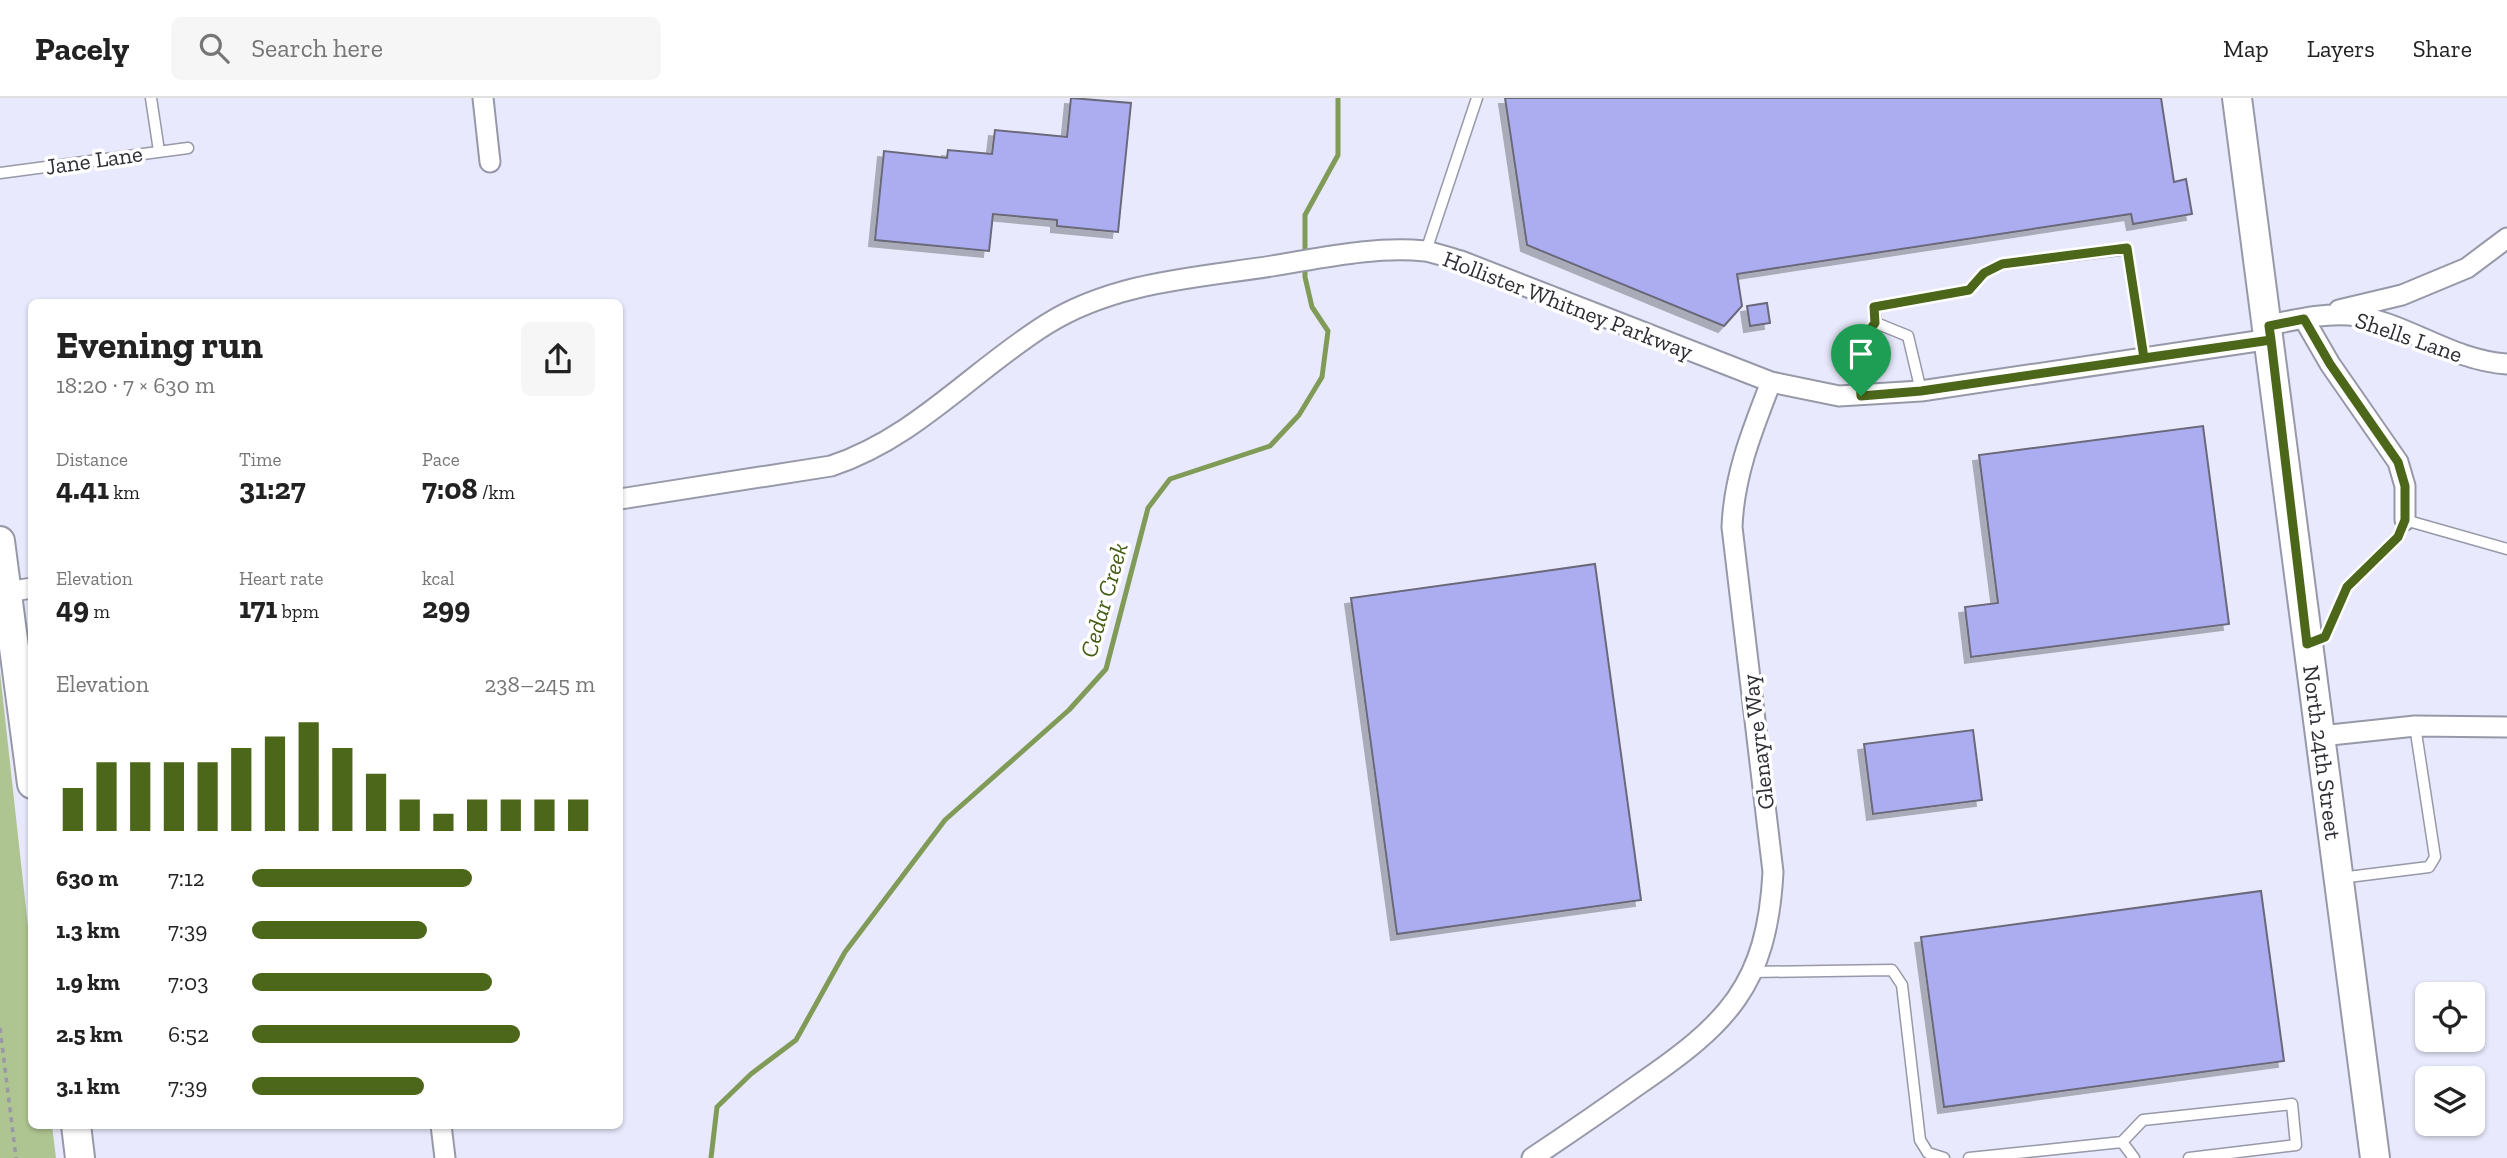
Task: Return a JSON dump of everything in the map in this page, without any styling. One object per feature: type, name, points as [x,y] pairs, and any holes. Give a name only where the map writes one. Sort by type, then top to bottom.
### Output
[{"type":"main road","name":"North 24th Street","points":[[2237,98],[2270,332],[2307,644],[2375,1158]]},
{"type":"main road","points":[[0,541],[19,590],[28,724]]},
{"type":"main road","points":[[76,1129],[80,1158]]},
{"type":"street","points":[[483,98],[490,162]]},
{"type":"street","points":[[2405,520],[2405,486],[2398,462],[2330,364],[2304,319],[2402,295],[2467,268],[2507,238]]},
{"type":"street","name":"Hollister Whitney Parkway","points":[[623,499],[831,466],[858,457],[907,430],[1045,325],[1095,299],[1133,288],[1364,251],[1426,251],[1474,266],[1770,382],[1800,390],[1861,396],[1921,391],[2144,358],[2270,332]]},
{"type":"street","name":"Shells Lane","points":[[2270,332],[2304,319],[2331,315],[2367,318],[2395,327],[2446,350],[2486,362],[2507,364]]},
{"type":"street","name":"Glenayre Way","points":[[1532,1158],[1695,1046],[1718,1024],[1752,972],[1763,943],[1772,906],[1773,872],[1732,527],[1734,492],[1740,465],[1770,382]]},
{"type":"street","points":[[2321,736],[2415,726],[2507,727]]},
{"type":"street","points":[[441,1129],[444,1158]]},
{"type":"lane","points":[[151,98],[159,151]]},
{"type":"lane","points":[[1426,251],[1477,98]]},
{"type":"lane","name":"Jane Lane","points":[[0,173],[188,148]]},
{"type":"lane","points":[[1861,396],[1857,346],[1875,323],[1874,307],[1969,290],[1984,273],[2002,264],[2127,248],[2144,358]]},
{"type":"lane","points":[[1875,323],[1908,336],[1921,391]]},
{"type":"lane","points":[[2307,644],[2325,637],[2347,587],[2398,537],[2405,520],[2507,549]]},
{"type":"lane","points":[[2339,879],[2429,867],[2435,857],[2415,726]]},
{"type":"lane","points":[[1752,972],[1872,968],[1892,970],[1902,985],[1920,1140],[1928,1153],[1944,1158]]},
{"type":"lane","points":[[1969,1158],[2122,1142],[2143,1120],[2291,1104],[2296,1145],[2189,1158]]},
{"type":"lane","points":[[2122,1142],[2134,1158]]},
{"type":"path","points":[[0,1028],[16,1158]]},
{"type":"green space","points":[[0,672],[28,927],[28,1129],[52,1129],[56,1158],[0,1158]]},
{"type":"building","points":[[1071,98],[1131,103],[1118,232],[1057,226],[1057,220],[993,214],[989,251],[875,240],[884,151],[947,158],[948,150],[992,154],[995,130],[1067,137]]},
{"type":"building","points":[[1505,98],[2161,98],[2174,182],[2186,179],[2192,214],[2133,224],[2131,214],[1737,274],[1742,306],[1724,326],[1527,245]]},
{"type":"building","points":[[1767,303],[1770,323],[1750,326],[1747,306]]},
{"type":"building","points":[[2203,426],[2229,624],[1971,657],[1965,607],[1998,603],[1979,455]]},
{"type":"building","points":[[1595,564],[1641,900],[1397,934],[1351,598]]},
{"type":"building","points":[[1973,730],[1982,800],[1873,814],[1864,744]]},
{"type":"building","points":[[2261,891],[2284,1061],[1944,1107],[1921,937]]},
{"type":"waterway","name":"Cedar Creek","points":[[711,1158],[717,1107],[751,1074],[796,1040],[845,952],[945,820],[1069,710],[1106,669],[1148,508],[1170,479],[1270,446],[1299,415],[1322,377],[1328,331],[1312,307],[1305,277],[1305,215],[1338,155],[1338,98]]},
{"type":"route","points":[[1861,396],[1857,346],[1875,323],[1874,307],[1969,290],[1984,273],[2002,264],[2127,248],[2144,358],[2271,340],[2307,644],[2325,637],[2347,587],[2356,575],[2384,553],[2398,537],[2405,520],[2405,486],[2398,462],[2367,413],[2330,364],[2304,319],[2269,326],[2271,340],[1921,391],[1861,396]]}]
